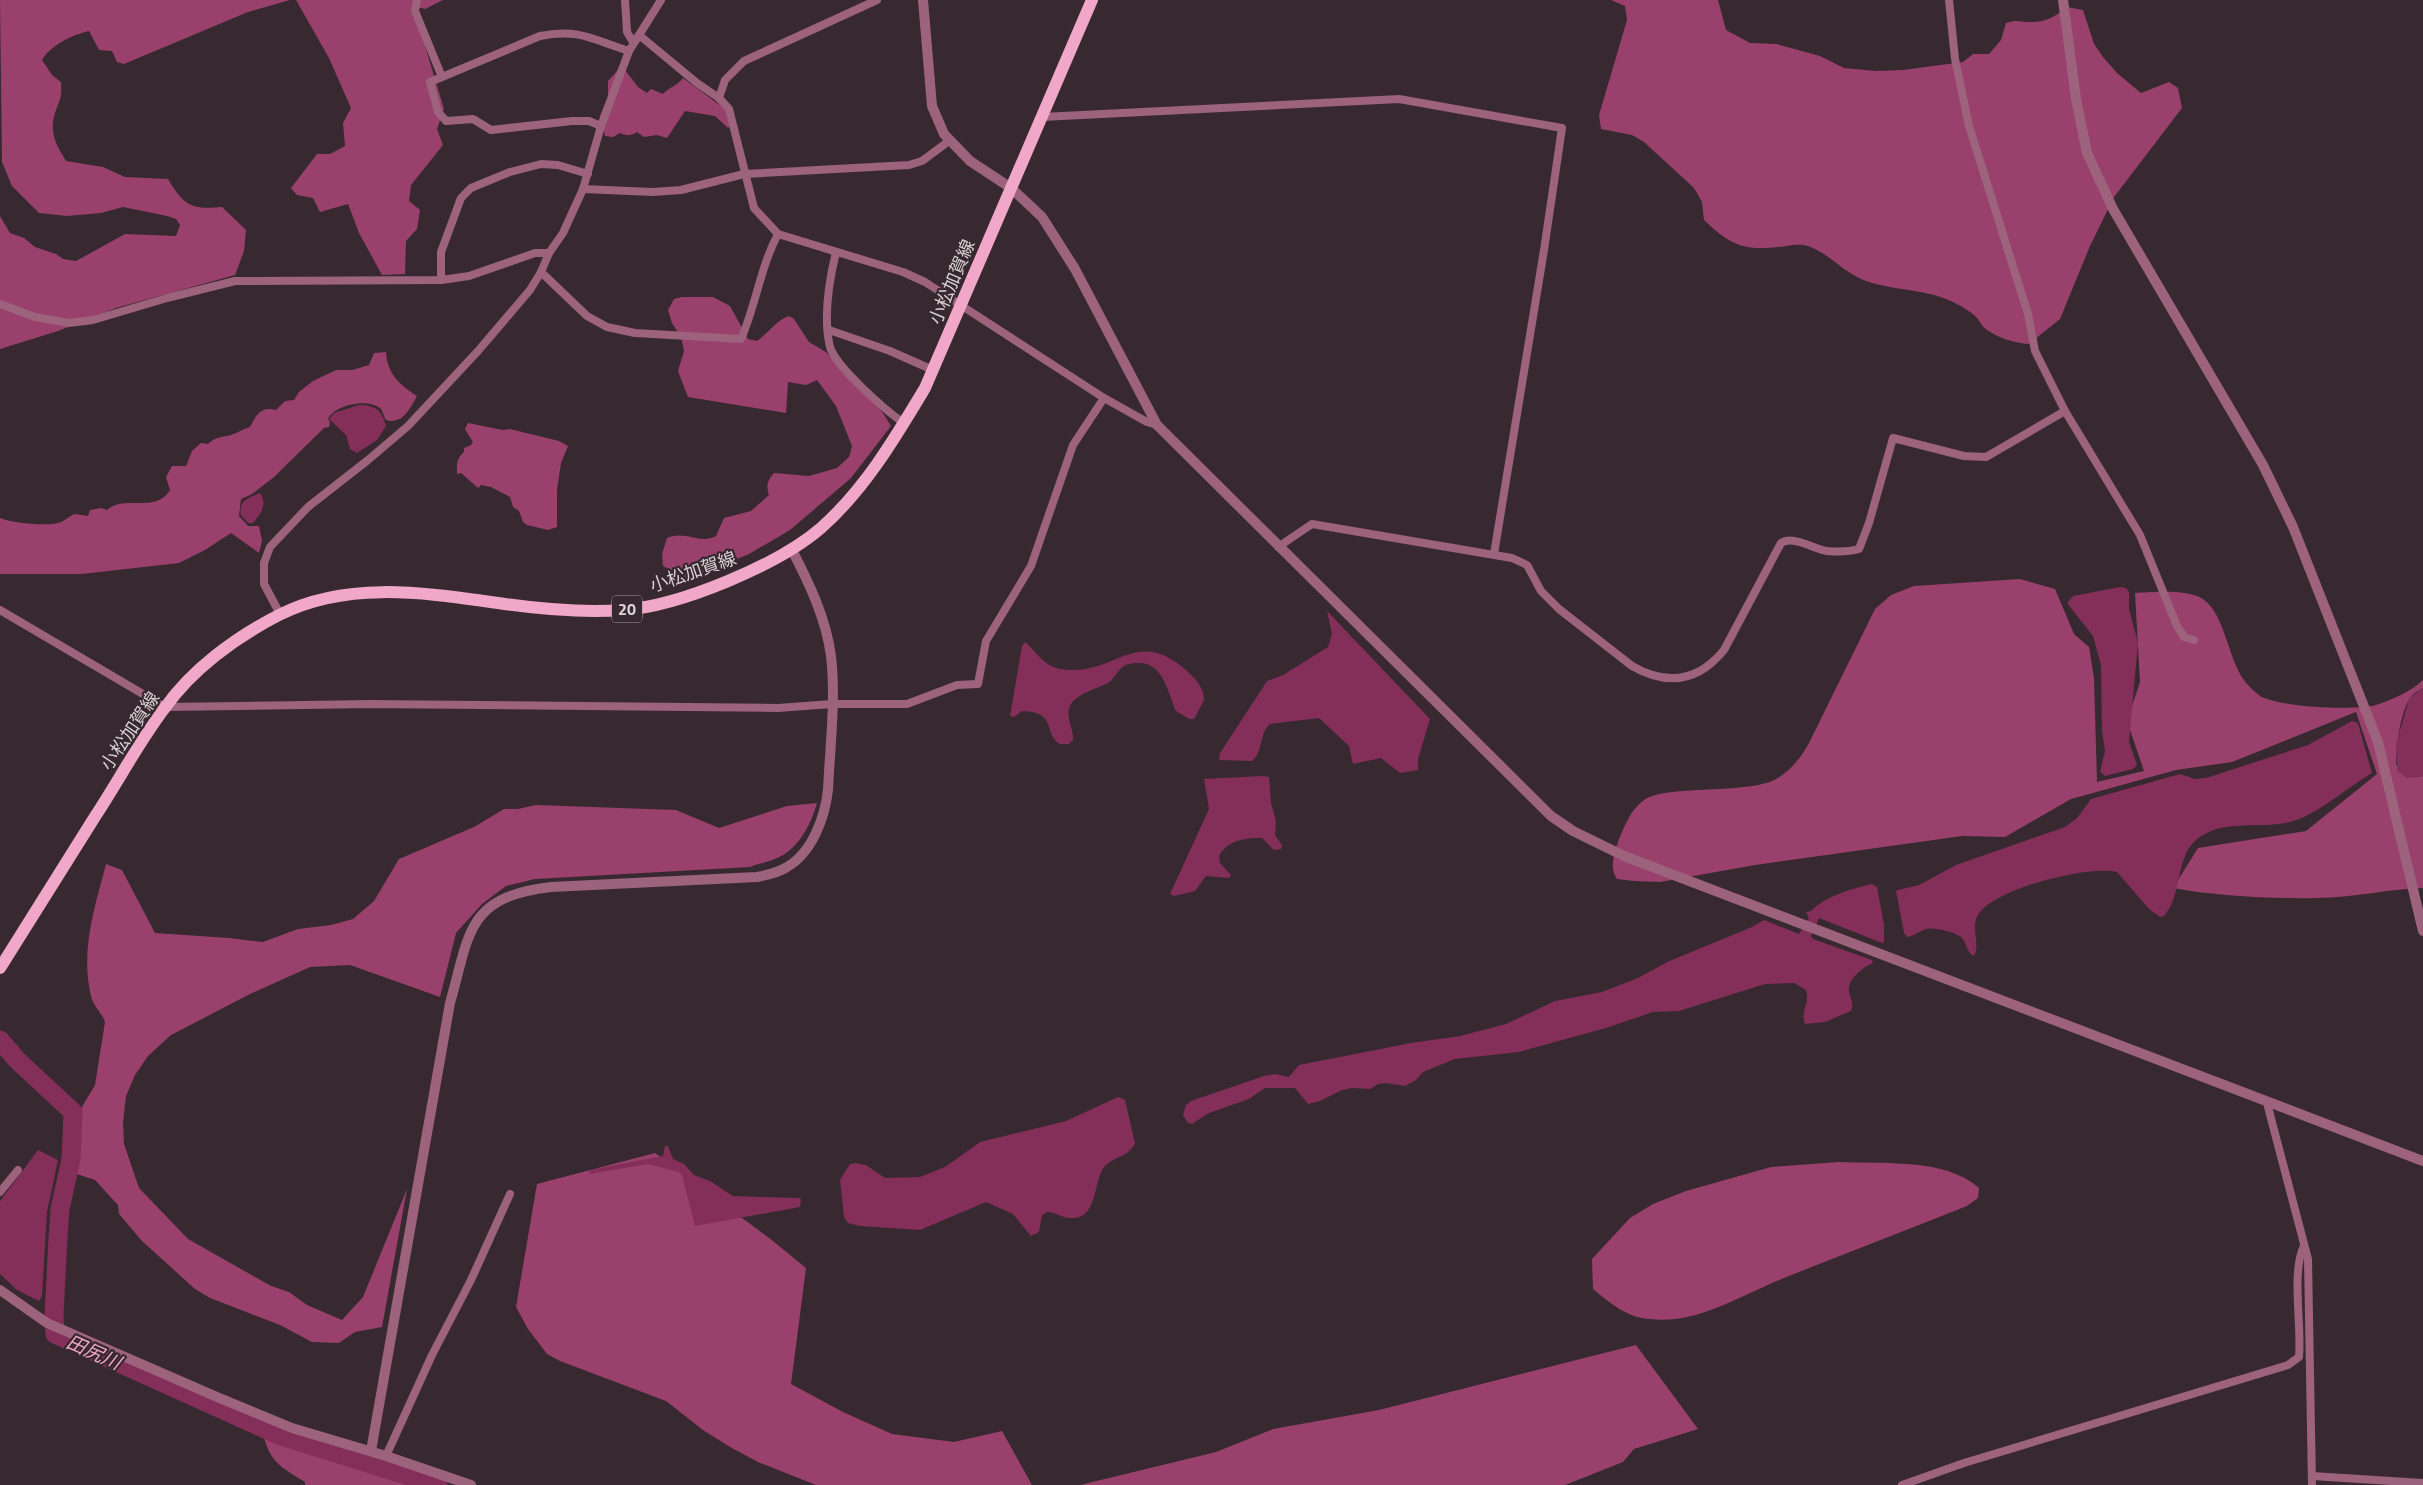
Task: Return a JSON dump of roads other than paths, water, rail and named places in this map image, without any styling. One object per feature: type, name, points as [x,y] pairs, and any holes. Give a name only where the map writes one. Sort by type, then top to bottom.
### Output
[{"type":"main road","name":"小松加賀線","points":[[0,968],[165,707],[200,669],[240,638],[280,614],[334,596],[377,591],[450,596],[537,608],[626,610],[670,600],[736,578],[792,550],[820,528],[848,500],[892,444],[933,370],[1092,0]]},
{"type":"street","points":[[417,0],[415,11],[442,77]]},
{"type":"street","points":[[625,0],[626,32],[634,42]]},
{"type":"street","points":[[280,614],[264,584],[264,563],[270,547],[308,507],[408,426],[514,311],[541,272],[549,253],[563,233],[583,189],[601,126],[628,52],[661,0]]},
{"type":"street","points":[[719,98],[725,80],[744,61],[877,0]]},
{"type":"street","points":[[923,0],[932,106],[948,141],[986,173],[1011,188],[1042,217],[1054,235],[1157,425],[1551,816],[1573,831],[1624,856],[2423,1161]]},
{"type":"street","points":[[1949,0],[1955,59],[1969,126],[2028,314],[2036,350],[2065,410],[2140,535],[2177,626],[2184,637],[2194,640]]},
{"type":"street","points":[[2063,0],[2076,99],[2087,153],[2112,209],[2263,465],[2293,527],[2378,742],[2423,931]]},
{"type":"street","points":[[601,126],[589,121],[491,130],[472,119],[446,122],[438,112],[430,82],[540,36],[554,33],[579,34],[628,52]]},
{"type":"street","points":[[640,35],[697,83],[719,98],[729,109],[754,208],[778,234],[903,272],[961,304],[1104,398],[1147,422],[1157,425]]},
{"type":"street","points":[[1042,117],[1399,99],[1562,128],[1546,241],[1494,554]]},
{"type":"street","points":[[583,189],[652,192],[672,190],[744,174],[909,165],[922,161],[948,141]]},
{"type":"street","points":[[441,280],[441,252],[461,198],[471,188],[510,172],[541,164],[558,165],[588,174]]},
{"type":"street","points":[[541,272],[581,312],[607,327],[635,334],[740,339],[748,322],[767,255],[778,234]]},
{"type":"street","points":[[836,252],[828,303],[830,346],[840,364],[890,414],[904,423]]},
{"type":"street","points":[[0,304],[34,317],[70,323],[93,320],[158,300],[235,281],[441,280],[469,276],[535,253],[549,253]]},
{"type":"street","points":[[829,330],[933,370]]},
{"type":"street","points":[[0,610],[165,707],[380,704],[778,708],[832,704],[907,704],[957,685],[978,684],[986,641],[1031,566],[1073,445],[1104,398]]},
{"type":"street","points":[[1278,547],[1312,524],[1512,558],[1527,565],[1541,591],[1559,609],[1632,666],[1644,673],[1659,677],[1693,676],[1716,660],[1724,650],[1781,542],[1790,540],[1825,550],[1840,552],[1859,549],[1865,537],[1893,438],[1964,456],[1986,457],[2065,410]]},
{"type":"street","points":[[371,1451],[450,1003],[464,944],[486,909],[502,898],[527,890],[757,877],[786,868],[800,856],[810,842],[823,816],[828,790],[832,704],[831,656],[821,614],[809,581],[792,550]]},
{"type":"street","points":[[2267,1103],[2308,1259],[2312,1485]]},
{"type":"street","points":[[0,1192],[18,1170]]},
{"type":"street","points":[[386,1456],[510,1194]]},
{"type":"street","points":[[1902,1485],[1964,1463],[2288,1365],[2299,1357],[2299,1269],[2300,1254],[2304,1246]]},
{"type":"street","points":[[0,1290],[47,1323],[217,1397],[292,1428],[371,1451],[471,1485]]},
{"type":"street","points":[[2312,1476],[2423,1483]]},
{"type":"waterway","name":"田尻川","points":[[0,1040],[17,1060],[73,1112],[71,1159],[60,1209],[54,1315],[55,1334],[281,1436],[438,1485]]}]
